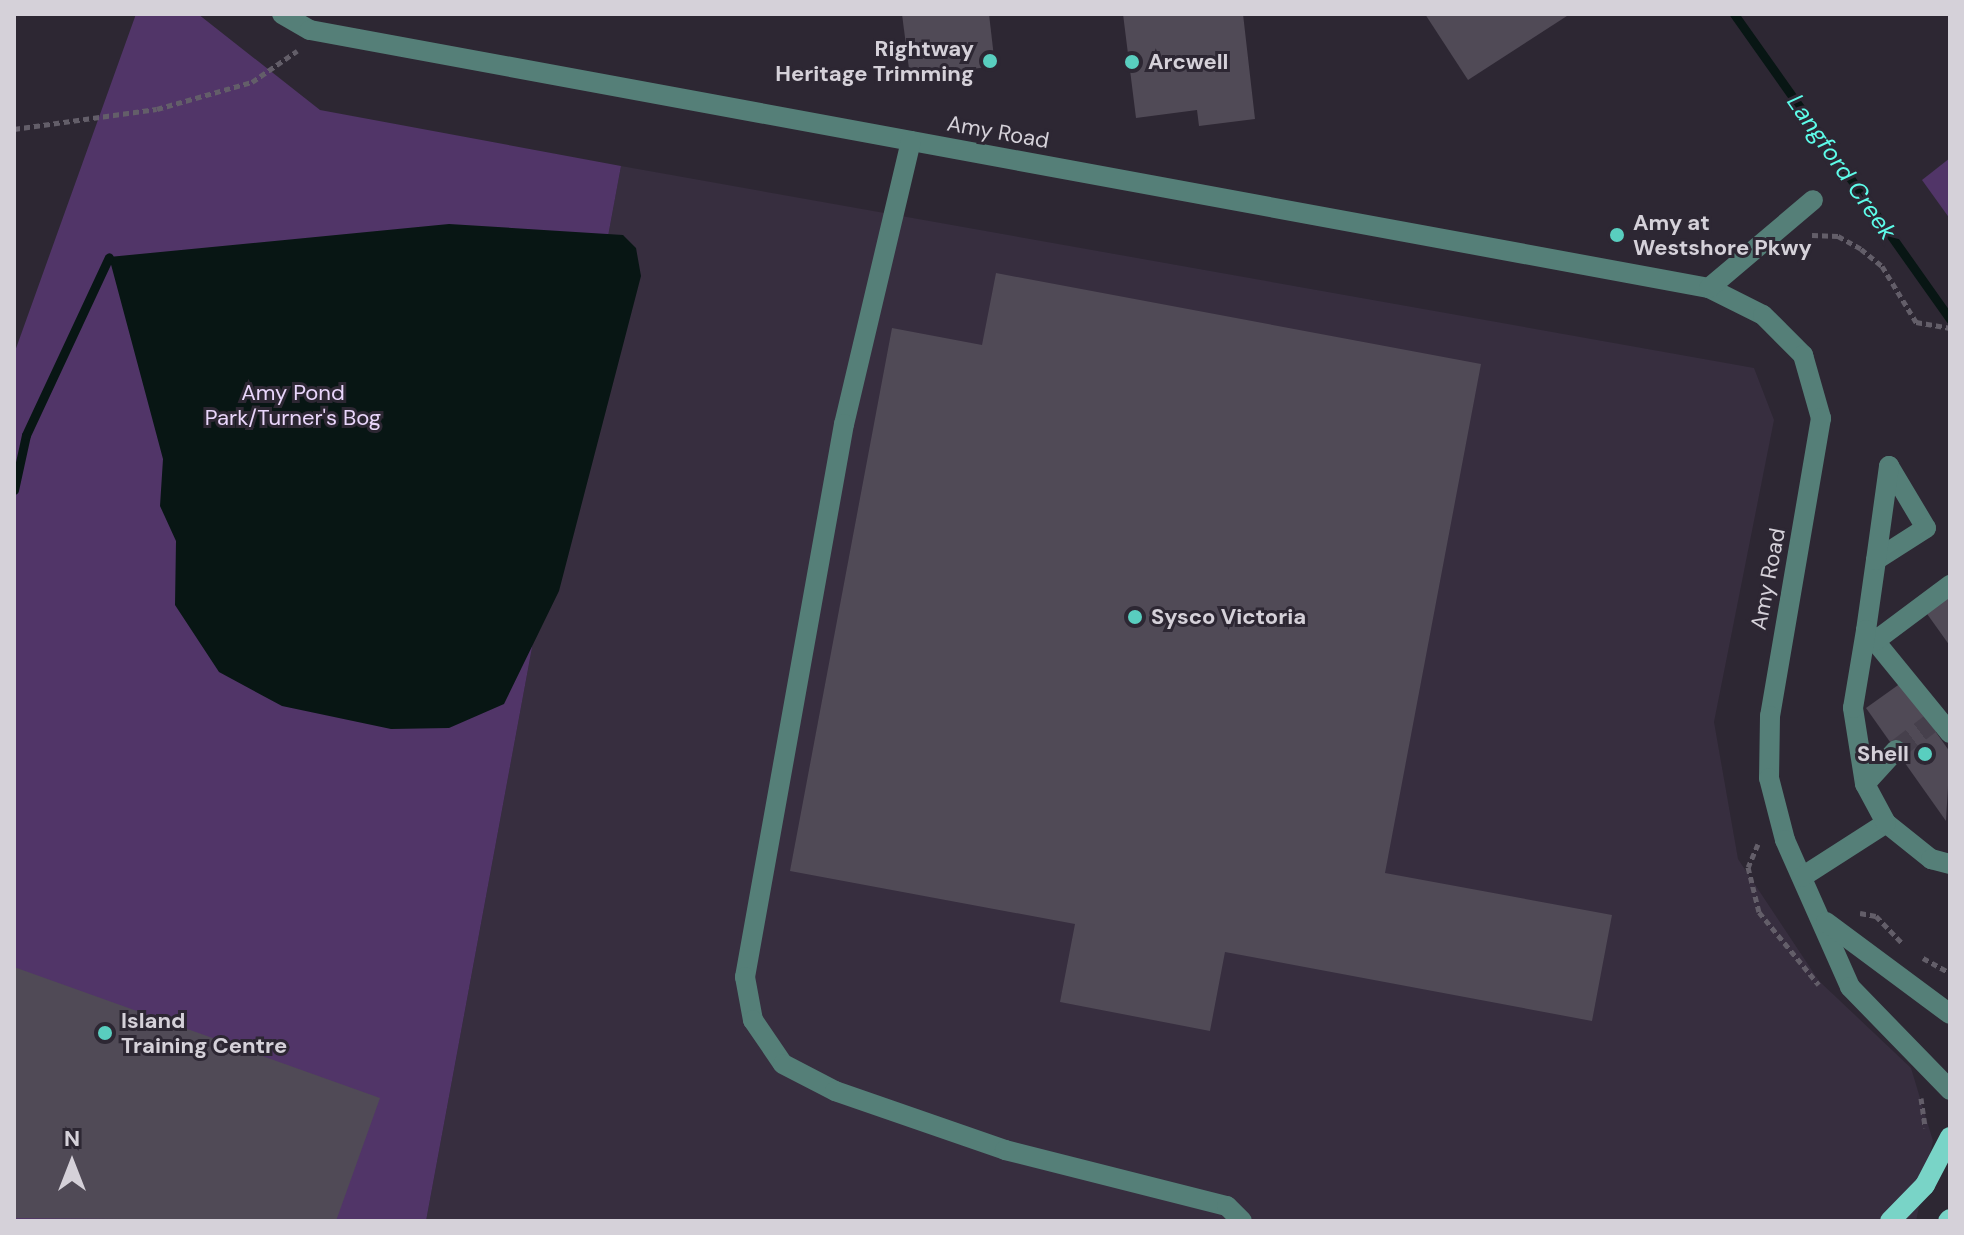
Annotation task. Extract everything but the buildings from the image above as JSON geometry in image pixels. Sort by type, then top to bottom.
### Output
[{"type":"main road","points":[[1890,1221],[1925,1185],[1950,1137]]},
{"type":"street","name":"Amy Road","points":[[282,14],[310,30],[1709,288],[1788,335],[1817,393],[1818,447],[1770,716],[1769,778],[1802,877],[1826,922],[1850,987],[1950,1090]]},
{"type":"street","points":[[911,141],[844,424],[747,962],[753,1020],[783,1064],[835,1091],[1005,1150],[1227,1206],[1242,1221]]},
{"type":"street","points":[[1709,288],[1813,200]]},
{"type":"street","points":[[1876,560],[1870,636],[1853,708],[1865,784],[1886,823],[1931,859],[1950,864]]},
{"type":"street","points":[[1870,636],[1950,585]]},
{"type":"street","points":[[1870,636],[1940,725]]},
{"type":"street","points":[[1865,784],[1896,750]]},
{"type":"street","points":[[1802,877],[1886,823]]},
{"type":"street","name":"Amy Road","points":[[1826,922],[1950,1014]]},
{"type":"path","points":[[14,129],[157,109],[252,82],[292,58],[310,30]]},
{"type":"path","points":[[1773,233],[1838,236],[1882,266],[1916,322],[1950,328]]},
{"type":"path","points":[[1748,867],[1759,912],[1825,993]]},
{"type":"path","points":[[1876,916],[1909,950],[1950,973]]},
{"type":"path","points":[[1915,1083],[1924,1108],[1923,1142]]},
{"type":"shaded area","points":[[621,166],[1754,368],[1774,420],[1714,722],[1738,859],[1819,981],[1911,1068],[1933,1141],[1916,1221],[426,1221]]},
{"type":"shaded area","points":[[449,224],[623,235],[636,248],[641,276],[559,591],[504,704],[449,728],[391,729],[282,706],[219,672],[175,605],[176,541],[160,506],[163,459],[109,257]]},
{"type":"green space","name":"Amy Pond Park/Turner's Bog","points":[[136,14],[198,14],[320,110],[621,166],[426,1221],[14,1221],[14,354]]},
{"type":"green space","points":[[1950,158],[1950,219],[1922,180]]},
{"type":"waterway","name":"Langford Creek","points":[[1734,14],[1950,319]]},
{"type":"waterway","points":[[14,490],[26,435],[109,257]]},
{"type":"tunnel","points":[[1896,750],[1930,724]]},
{"type":"place","name":"Rightway Heritage Trimming","points":[[990,61]]},
{"type":"place","name":"Arcwell","points":[[1132,62]]},
{"type":"place","name":"Amy at Westshore Pkwy","points":[[1617,235]]},
{"type":"place","name":"Sysco Victoria","points":[[1135,617]]},
{"type":"place","name":"Shell","points":[[1925,754]]},
{"type":"place","name":"Island Training Centre","points":[[105,1033]]}]
